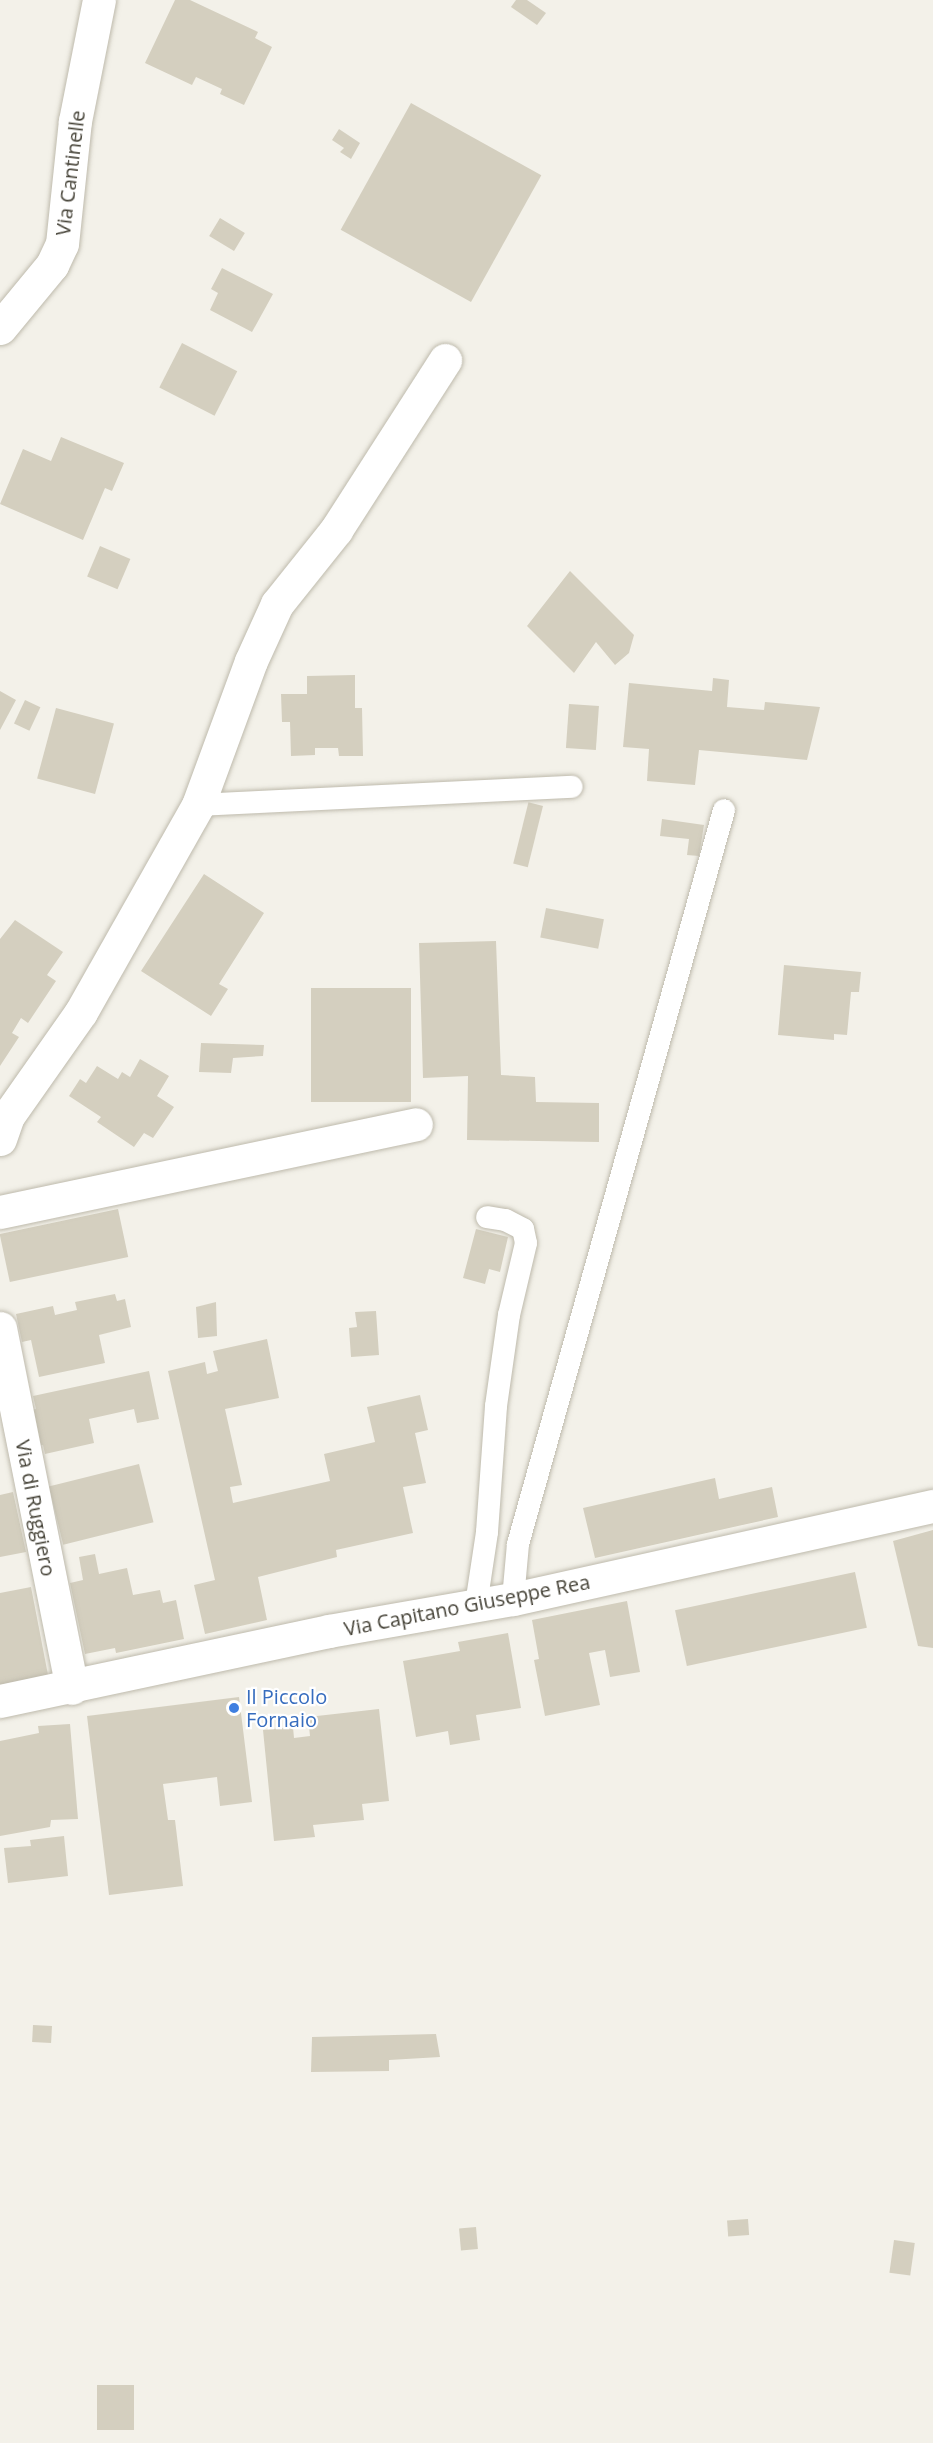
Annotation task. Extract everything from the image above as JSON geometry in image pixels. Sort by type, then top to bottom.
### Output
[{"type":"street","name":"Via Cantinelle","points":[[0,328],[52,265],[62,244],[75,121],[99,0]]},
{"type":"street","points":[[0,1139],[8,1116],[81,1012],[198,805],[252,661],[277,604],[336,530],[445,360]]},
{"type":"street","points":[[0,1212],[416,1124]]},
{"type":"street","name":"Via di Ruggiero","points":[[0,1328],[72,1688]]},
{"type":"street","name":"Via Capitano Giuseppe Rea","points":[[0,1701],[72,1688],[329,1631],[513,1599],[933,1506]]},
{"type":"lane","points":[[198,805],[572,787]]},
{"type":"lane","points":[[513,1599],[518,1544],[724,810]]},
{"type":"lane","points":[[476,1605],[487,1532],[496,1406],[510,1315],[526,1244],[524,1229],[505,1220],[487,1217]]},
{"type":"building","points":[[175,0],[190,0],[258,32],[255,38],[272,47],[244,105],[220,94],[222,89],[196,77],[192,85],[145,63]]},
{"type":"building","points":[[516,0],[527,0],[546,13],[537,25],[511,7]]},
{"type":"building","points":[[411,103],[541,175],[471,302],[341,230]]},
{"type":"building","points":[[339,129],[360,143],[351,159],[340,152],[344,148],[332,140]]},
{"type":"building","points":[[220,218],[245,233],[234,251],[209,236]]},
{"type":"building","points":[[222,268],[273,294],[252,332],[210,310],[218,293],[211,289]]},
{"type":"building","points":[[182,343],[237,371],[215,416],[159,388]]},
{"type":"building","points":[[61,437],[124,463],[112,491],[105,488],[83,540],[0,504],[23,449],[51,461]]},
{"type":"building","points":[[100,546],[130,559],[117,589],[87,576]]},
{"type":"building","points":[[570,571],[634,635],[629,653],[615,665],[596,642],[574,673],[527,626]]},
{"type":"building","points":[[355,675],[355,708],[362,708],[363,756],[339,756],[338,748],[315,748],[315,755],[291,756],[290,722],[282,722],[281,694],[307,694],[307,676]]},
{"type":"building","points":[[713,678],[729,680],[727,707],[764,710],[765,702],[820,707],[807,760],[699,750],[695,785],[647,781],[649,749],[623,747],[629,683],[712,691]]},
{"type":"building","points":[[0,691],[16,700],[0,730]]},
{"type":"building","points":[[25,700],[40,707],[29,731],[14,724]]},
{"type":"building","points":[[569,704],[599,706],[596,750],[566,748]]},
{"type":"building","points":[[56,708],[114,724],[95,794],[37,779]]},
{"type":"building","points":[[528,802],[543,806],[528,867],[513,863]]},
{"type":"building","points":[[662,819],[704,825],[699,856],[687,855],[689,839],[660,836]]},
{"type":"building","points":[[204,874],[264,913],[219,984],[228,989],[211,1016],[141,971]]},
{"type":"building","points":[[546,908],[604,919],[598,949],[540,937]]},
{"type":"building","points":[[15,920],[63,952],[47,975],[56,981],[28,1023],[21,1018],[12,1033],[19,1037],[0,1066],[0,939]]},
{"type":"building","points":[[496,941],[501,1075],[535,1077],[536,1102],[599,1103],[599,1142],[467,1140],[468,1076],[423,1078],[419,943]]},
{"type":"building","points":[[784,965],[861,972],[859,992],[851,992],[847,1035],[834,1034],[834,1040],[778,1035]]},
{"type":"building","points":[[311,988],[411,988],[411,1102],[311,1102]]},
{"type":"building","points":[[201,1043],[264,1045],[263,1056],[233,1058],[231,1073],[199,1072]]},
{"type":"building","points":[[140,1059],[169,1076],[157,1096],[174,1107],[153,1138],[144,1133],[134,1147],[97,1122],[101,1117],[69,1096],[80,1079],[86,1083],[97,1066],[118,1079],[122,1072],[130,1077]]},
{"type":"building","points":[[118,1209],[128,1257],[10,1282],[0,1234]]},
{"type":"building","points":[[476,1229],[508,1237],[500,1272],[489,1269],[485,1284],[463,1278]]},
{"type":"building","points":[[115,1294],[117,1301],[125,1299],[131,1327],[99,1335],[105,1363],[39,1377],[31,1340],[22,1342],[16,1314],[53,1306],[55,1315],[77,1310],[75,1302]]},
{"type":"building","points":[[216,1302],[217,1336],[198,1338],[196,1307]]},
{"type":"building","points":[[376,1311],[379,1355],[351,1357],[349,1328],[357,1327],[355,1312]]},
{"type":"building","points":[[267,1339],[279,1398],[225,1409],[242,1485],[230,1487],[233,1503],[330,1481],[324,1454],[375,1442],[367,1407],[420,1395],[428,1430],[415,1433],[426,1483],[403,1487],[413,1533],[336,1550],[337,1557],[258,1577],[267,1620],[205,1634],[194,1585],[215,1580],[168,1371],[205,1362],[207,1374],[218,1371],[213,1351]]},
{"type":"building","points":[[149,1371],[159,1419],[137,1423],[134,1409],[89,1419],[94,1443],[45,1454],[43,1445],[35,1446],[28,1410],[36,1409],[33,1396]]},
{"type":"building","points":[[139,1464],[154,1522],[63,1545],[49,1486]]},
{"type":"building","points":[[715,1478],[719,1499],[772,1487],[778,1517],[595,1558],[583,1508]]},
{"type":"building","points":[[13,1492],[26,1552],[0,1557],[0,1495]]},
{"type":"building","points":[[933,1530],[933,1648],[918,1646],[893,1541]]},
{"type":"building","points":[[95,1554],[99,1574],[127,1568],[133,1595],[160,1590],[163,1603],[176,1600],[184,1639],[116,1653],[115,1648],[85,1654],[70,1583],[83,1580],[79,1557]]},
{"type":"building","points":[[855,1572],[867,1628],[687,1666],[675,1610]]},
{"type":"building","points":[[31,1587],[48,1675],[0,1685],[0,1593]]},
{"type":"building","points":[[627,1601],[640,1672],[610,1677],[605,1650],[589,1653],[600,1705],[545,1716],[534,1660],[539,1659],[532,1620]]},
{"type":"building","points":[[508,1633],[521,1708],[476,1715],[480,1740],[450,1745],[448,1731],[416,1737],[403,1661],[460,1651],[458,1642]]},
{"type":"building","points":[[239,1697],[252,1802],[220,1806],[217,1777],[163,1784],[168,1820],[175,1820],[183,1886],[109,1895],[87,1716]]},
{"type":"building","points":[[379,1709],[389,1801],[362,1804],[364,1820],[313,1825],[315,1837],[274,1841],[263,1730],[293,1727],[294,1738],[310,1736],[308,1717]]},
{"type":"building","points":[[70,1724],[78,1819],[51,1820],[50,1827],[0,1836],[0,1741],[39,1733],[38,1726]]},
{"type":"building","points":[[64,1836],[68,1876],[8,1883],[4,1848],[31,1846],[30,1840]]},
{"type":"building","points":[[33,2025],[52,2026],[51,2043],[32,2042]]},
{"type":"building","points":[[436,2034],[440,2057],[389,2060],[389,2071],[311,2072],[312,2037]]},
{"type":"building","points":[[748,2219],[749,2235],[728,2236],[727,2220]]},
{"type":"building","points":[[476,2227],[478,2249],[461,2250],[459,2228]]},
{"type":"building","points":[[894,2240],[915,2243],[910,2276],[889,2273]]},
{"type":"building","points":[[97,2385],[134,2385],[134,2430],[97,2430]]},
{"type":"place","name":"Il Piccolo Fornaio","points":[[234,1708]]}]
